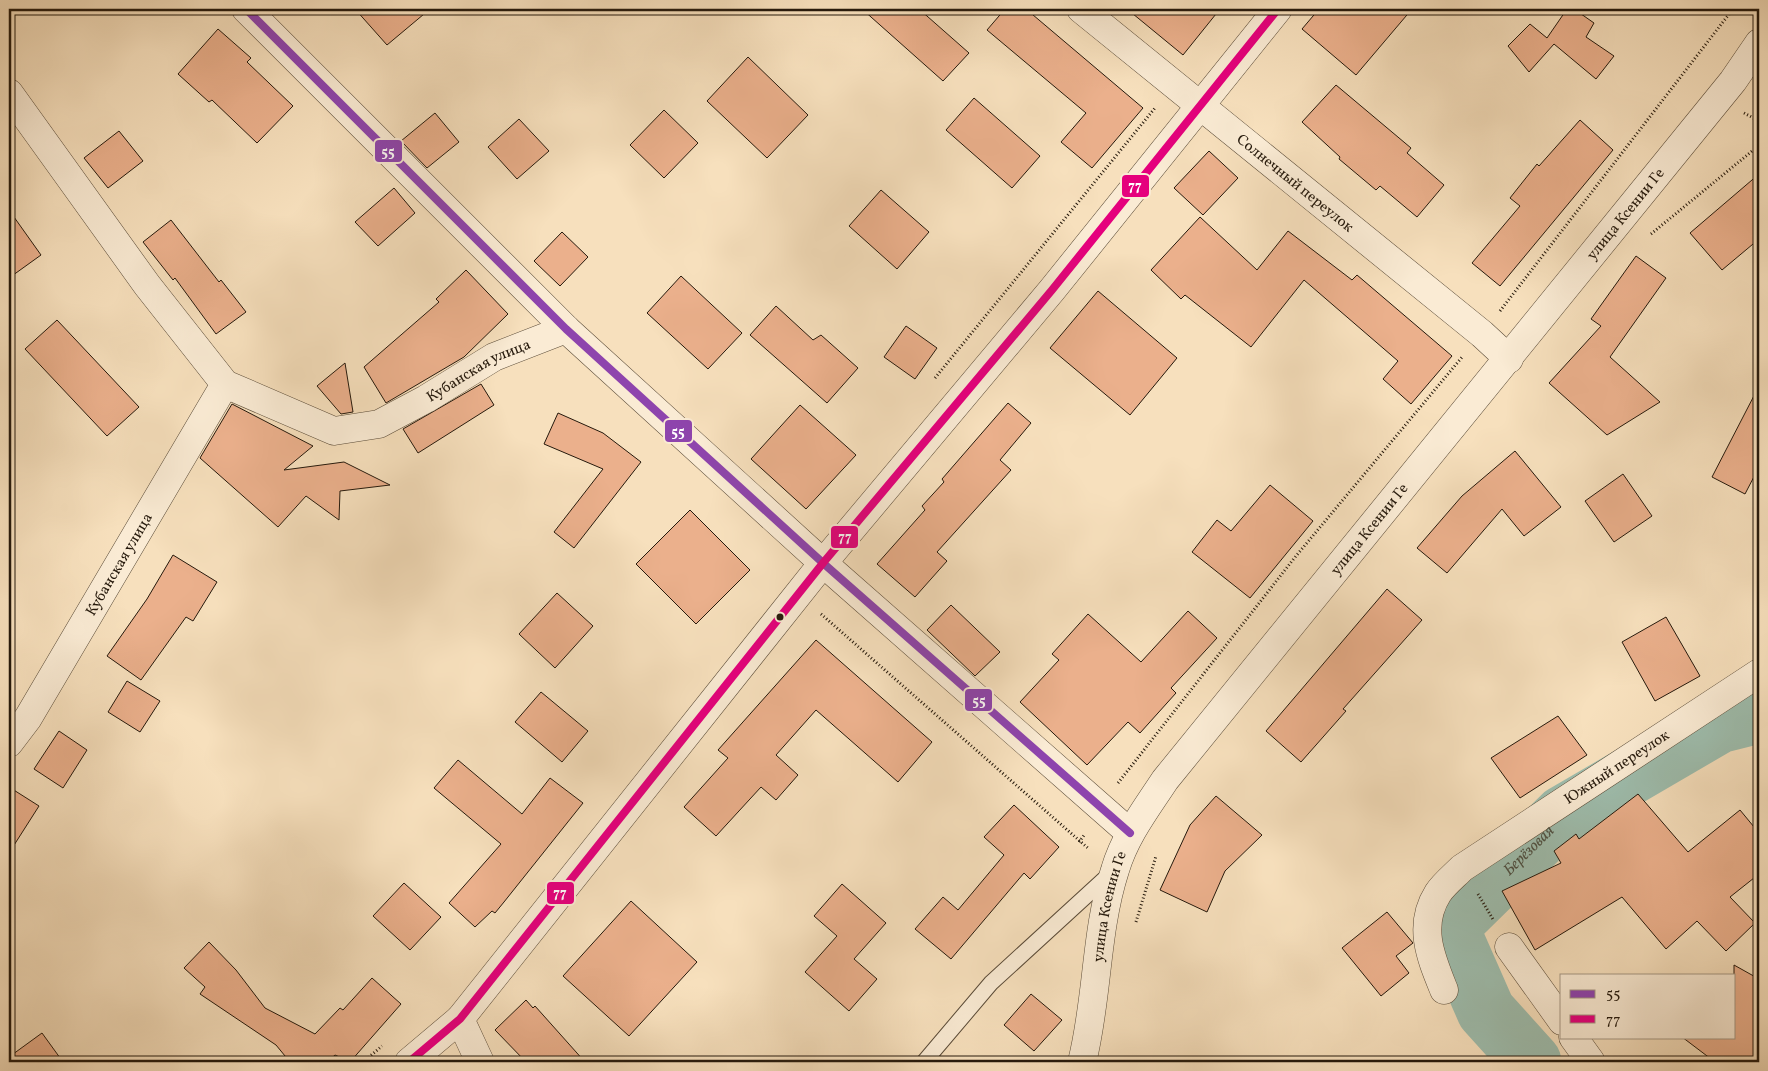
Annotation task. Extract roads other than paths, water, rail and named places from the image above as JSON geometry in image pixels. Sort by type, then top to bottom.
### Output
[{"type":"street","points":[[246,9],[566,329],[823,563],[1130,833]]},
{"type":"street","name":"Солнечный переулок","points":[[1081,9],[1198,106],[1482,334],[1509,359]]},
{"type":"street","points":[[409,1062],[460,1018],[823,563],[1052,290],[1198,106],[1278,9]]},
{"type":"street","name":"улица Ксении Ге","points":[[1082,1062],[1092,1010],[1100,933],[1115,870],[1130,833],[1165,780],[1509,359],[1733,81],[1759,43]]},
{"type":"street","name":"Кубанская улица","points":[[9,93],[147,285],[225,384],[334,431],[379,424],[426,399],[494,357],[566,329]]},
{"type":"street","name":"Кубанская улица","points":[[9,743],[28,718],[225,384]]},
{"type":"street","name":"Южный переулок","points":[[1444,990],[1429,954],[1427,922],[1438,894],[1462,868],[1759,673]]},
{"type":"street","points":[[1509,947],[1560,1018]]},
{"type":"street","points":[[460,1018],[480,1062]]},
{"type":"street","points":[[1574,1038],[1591,1062]]},
{"type":"lane","points":[[924,1062],[991,983],[1115,870]]},
{"type":"waterway","name":"Берёзовая","points":[[1532,1062],[1486,1011],[1449,927],[1563,815],[1719,724],[1759,714]]}]
